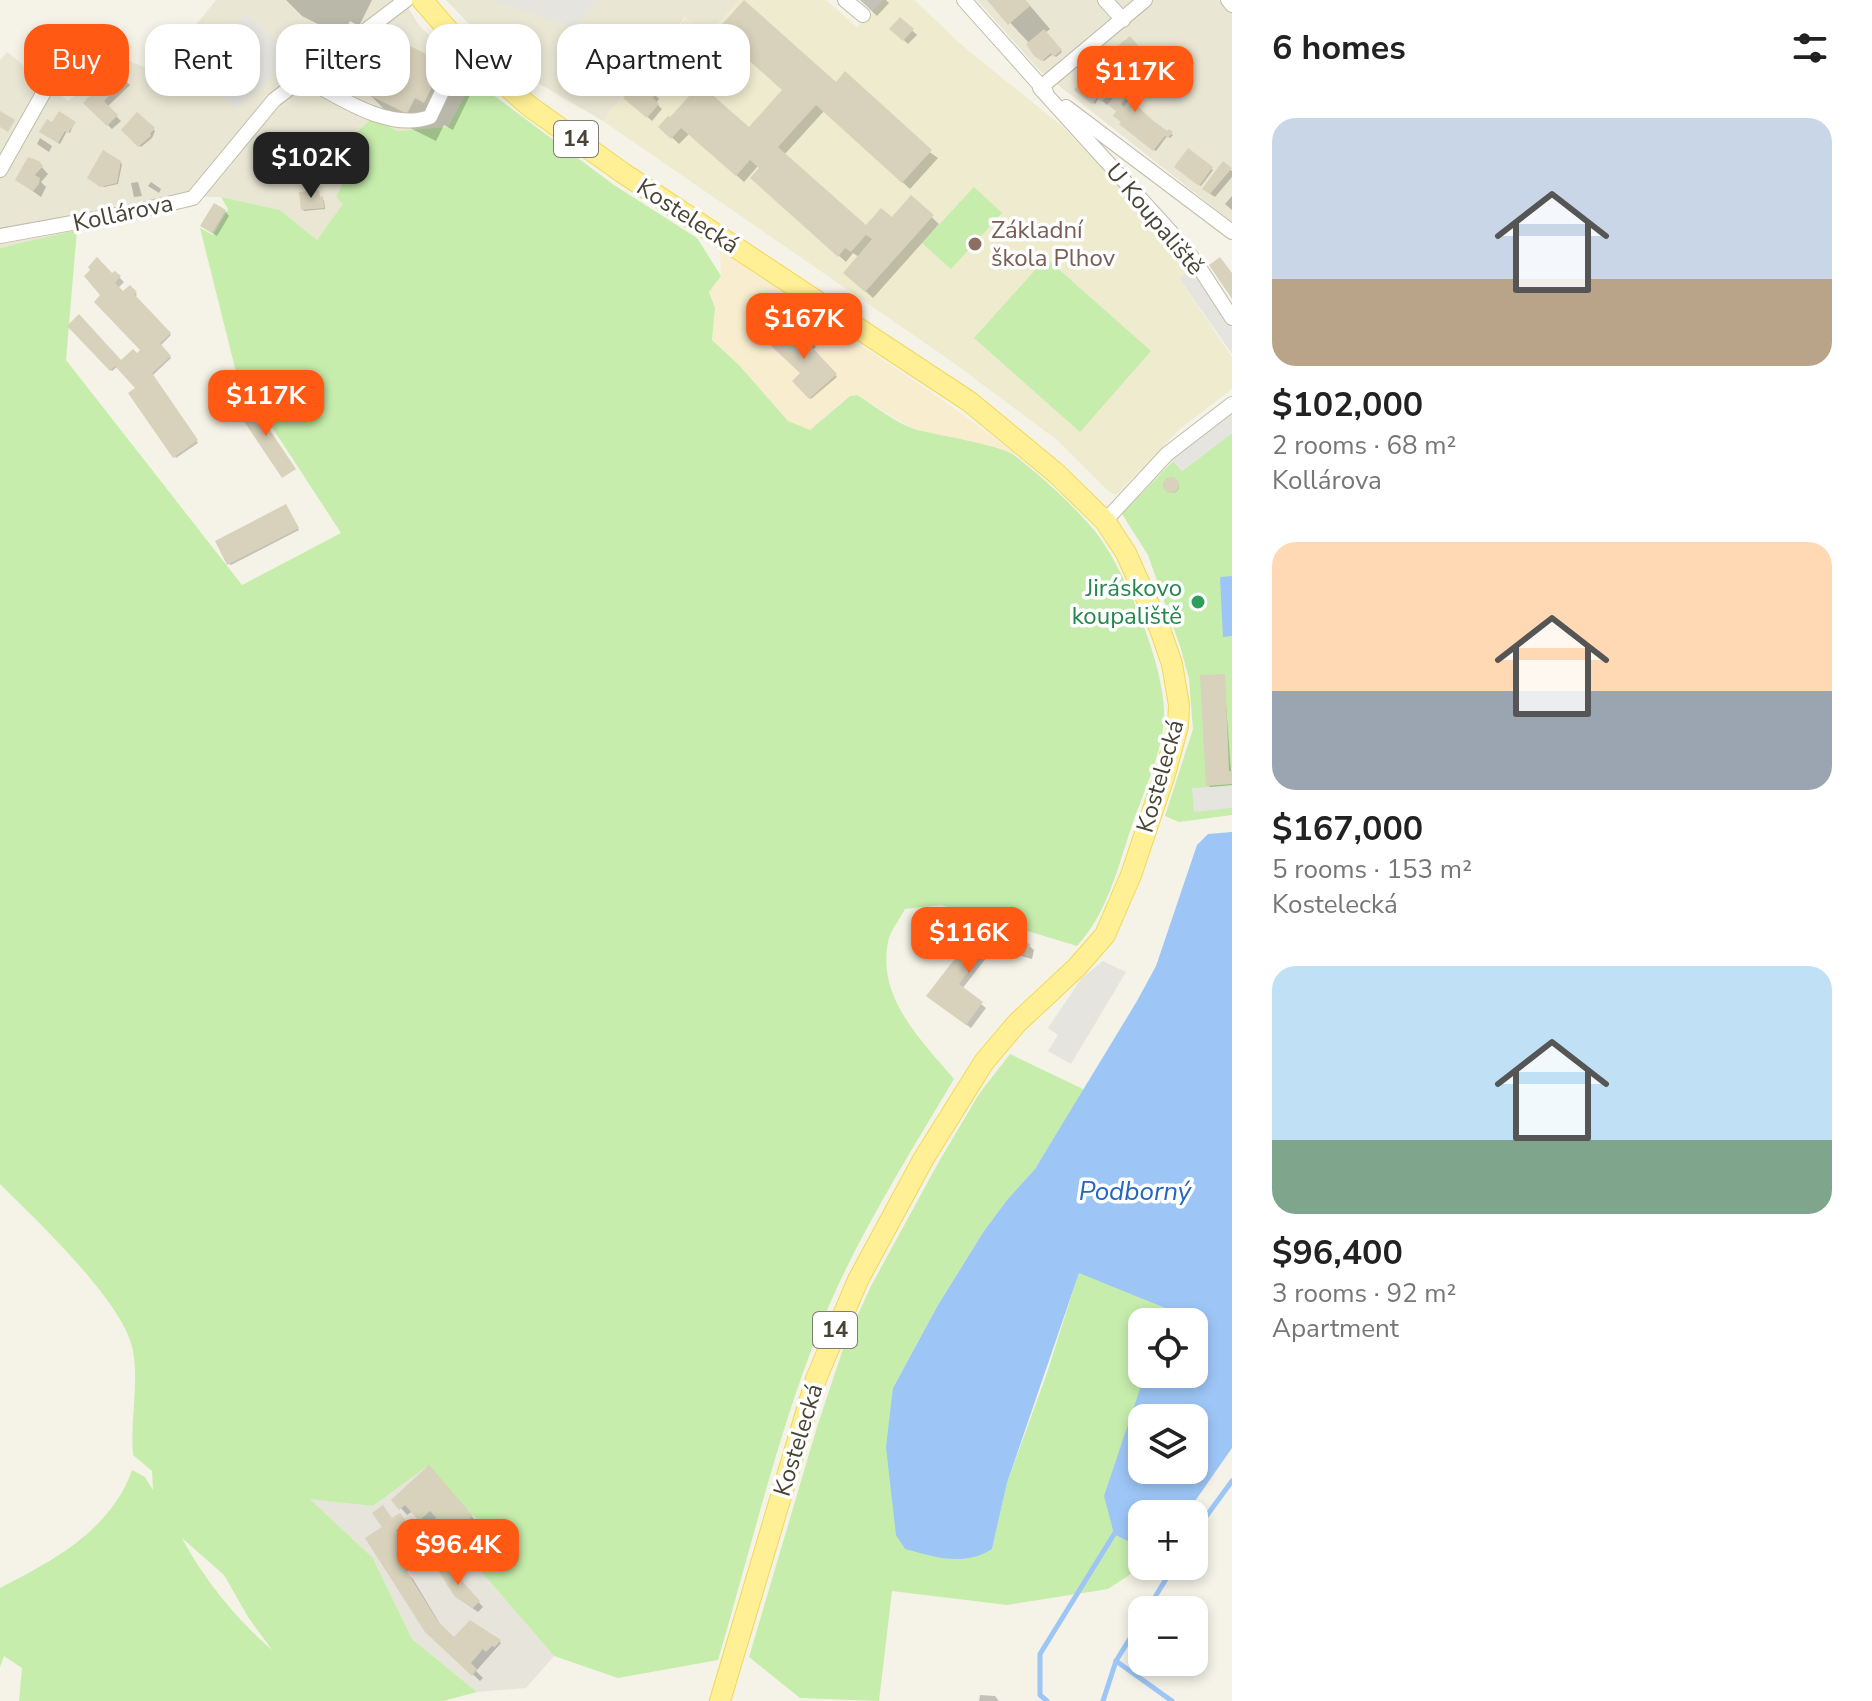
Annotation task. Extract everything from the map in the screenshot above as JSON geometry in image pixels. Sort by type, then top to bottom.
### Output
[{"type":"main road","name":"Kostelecká","points":[[422,0],[464,48],[529,106],[623,173],[970,402],[1057,474],[1105,521],[1126,553],[1172,664],[1179,705],[1174,746],[1131,875],[1105,935],[1077,967],[1017,1023],[984,1062],[924,1158],[858,1280],[816,1379],[720,1701]]},
{"type":"street","name":"Kollárova","points":[[374,24],[406,0]]},
{"type":"street","points":[[845,0],[863,15]]},
{"type":"street","points":[[964,0],[1040,88],[1232,232]]},
{"type":"street","points":[[1105,0],[1123,20]]},
{"type":"street","points":[[1040,88],[1145,0]]},
{"type":"street","points":[[1228,0],[1232,5]]},
{"type":"street","name":"U Koupaliště","points":[[1040,88],[1177,239],[1232,318]]},
{"type":"street","points":[[0,170],[42,96]]},
{"type":"street","name":"Kollárova","points":[[0,236],[193,198],[279,96]]},
{"type":"street","points":[[337,96],[387,117],[418,121],[430,117],[440,96]]},
{"type":"street","points":[[1105,521],[1167,454],[1232,404]]},
{"type":"shaded area","points":[[216,0],[403,0],[426,32],[426,96],[464,96],[448,127],[396,131],[353,162],[336,197],[344,204],[317,240],[280,210],[221,197],[203,197],[152,216],[0,248],[0,60],[7,52],[24,66],[24,96],[62,96],[68,101],[75,96],[129,96],[129,61],[145,67],[145,96],[260,96],[260,24],[197,24]]},
{"type":"shaded area","points":[[446,0],[739,0],[718,24],[693,24],[685,17],[679,24],[557,24],[557,94],[541,85],[541,24],[469,24]]},
{"type":"shaded area","points":[[493,0],[599,0],[576,24],[561,24]]},
{"type":"shaded area","name":"Základní škola Plhov","points":[[739,0],[826,0],[857,27],[883,0],[914,0],[964,47],[1063,127],[1150,219],[1190,269],[1179,278],[1232,357],[1232,389],[1181,428],[1116,495],[1108,491],[1057,440],[951,361],[603,121],[623,96],[750,96],[750,24],[717,24]]},
{"type":"shaded area","points":[[977,0],[1232,0],[1232,222],[1039,70]]},
{"type":"shaded area","points":[[245,13],[257,24],[237,24]]},
{"type":"shaded area","name":"Základní škola Plhov","points":[[686,17],[694,24],[680,24]]},
{"type":"shaded area","points":[[260,26],[276,41],[276,73],[260,87]]},
{"type":"shaded area","points":[[224,96],[250,96],[235,109]]},
{"type":"shaded area","points":[[560,96],[623,96],[603,121]]},
{"type":"shaded area","points":[[720,250],[944,401],[1017,455],[911,428],[857,395],[849,396],[809,431],[788,421],[739,365],[712,340],[715,309],[709,292],[721,276]]},
{"type":"shaded area","points":[[1197,264],[1232,318],[1232,354],[1179,278]]},
{"type":"shaded area","points":[[1232,404],[1232,433],[1182,471],[1167,454]]},
{"type":"shaded area","points":[[1232,786],[1232,808],[1194,812],[1192,788]]},
{"type":"shaded area","points":[[1103,961],[1126,972],[1071,1064],[1048,1051],[1058,1035],[1048,1028],[1081,979]]},
{"type":"shaded area","points":[[425,1468],[493,1536],[466,1554],[554,1656],[526,1688],[477,1692],[412,1639],[373,1558],[309,1498],[373,1506]]},
{"type":"green space","points":[[464,96],[494,96],[614,185],[697,238],[721,276],[709,292],[715,308],[712,340],[739,365],[788,421],[810,430],[850,396],[857,395],[914,429],[982,444],[1014,455],[1094,530],[1119,569],[1142,621],[1159,676],[1164,721],[1159,748],[1110,892],[1096,921],[1077,946],[941,905],[905,909],[891,934],[886,962],[895,1000],[904,1017],[954,1079],[863,1236],[817,1335],[776,1455],[718,1660],[618,1678],[554,1656],[466,1554],[493,1535],[425,1468],[373,1506],[310,1499],[373,1558],[412,1639],[477,1692],[443,1701],[19,1701],[22,1668],[4,1656],[0,1667],[0,1588],[60,1555],[95,1527],[110,1510],[132,1470],[145,1477],[153,1490],[152,1471],[133,1455],[135,1364],[126,1332],[114,1310],[77,1263],[0,1184],[0,248],[77,230],[66,360],[242,585],[341,533],[236,372],[200,228],[213,235],[228,209],[221,197],[280,210],[317,240],[343,204],[336,197],[353,162],[351,137],[374,117],[396,131],[448,127]],"holes":[[[182,1538],[224,1575],[248,1617],[272,1650],[222,1598]]]},
{"type":"green space","points":[[974,187],[1002,213],[951,269],[922,243]]},
{"type":"green space","points":[[1046,258],[1151,351],[1080,432],[974,338]]},
{"type":"green space","name":"Jiráskovo koupaliště","points":[[1232,433],[1232,815],[1179,822],[1165,816],[1193,729],[1189,679],[1148,555],[1122,514],[1173,461],[1182,471]]},
{"type":"green space","points":[[1010,1054],[1085,1090],[1035,1169],[984,1231],[938,1305],[893,1388],[992,1549],[1007,1483],[1079,1272],[1165,1308],[1128,1308],[1128,1388],[1142,1388],[1139,1404],[1128,1404],[1128,1462],[1114,1534],[1128,1542],[1128,1576],[1108,1589],[1007,1605],[892,1591],[879,1701],[800,1698],[749,1657],[817,1427],[845,1343],[871,1286],[979,1094]]},
{"type":"water","points":[[1232,576],[1232,636],[1223,637],[1220,577]]},
{"type":"water","name":"Podborný","points":[[1232,832],[1232,1448],[1208,1482],[1208,1404],[1135,1404],[1140,1388],[1208,1388],[1208,1308],[1165,1308],[1079,1273],[1007,1483],[992,1549],[971,1558],[949,1559],[905,1549],[896,1535],[886,1447],[893,1388],[938,1305],[984,1231],[1035,1169],[1137,1001],[1156,966],[1197,845],[1208,834]]},
{"type":"water","name":"Podborný","points":[[1128,1425],[1128,1484],[1207,1484],[1196,1500],[1128,1500],[1128,1542],[1114,1534],[1104,1496]]},
{"type":"building","points":[[744,0],[836,82],[845,71],[932,150],[902,183],[816,105],[778,147],[866,225],[881,208],[892,217],[911,195],[934,215],[865,292],[843,273],[872,239],[866,235],[851,252],[845,248],[838,257],[750,178],[759,168],[750,160],[736,176],[681,128],[671,139],[658,127],[689,96],[714,96],[749,127],[782,90],[750,61],[750,24],[722,24]]},
{"type":"building","points":[[987,0],[1025,0],[1030,6],[1008,25]]},
{"type":"building","points":[[900,17],[914,29],[903,41],[889,29]]},
{"type":"building","points":[[1044,29],[1062,50],[1053,57],[1051,53],[1042,61],[1026,44]]},
{"type":"building","points":[[1130,36],[1145,54],[1128,68],[1113,50]]},
{"type":"building","points":[[410,46],[426,54],[428,96],[424,103],[415,98],[407,114],[371,96],[410,96]]},
{"type":"building","points":[[1116,63],[1135,86],[1121,104],[1124,107],[1130,99],[1151,119],[1173,132],[1168,138],[1165,136],[1153,151],[1119,124],[1121,122],[1113,116],[1116,111],[1108,105],[1121,86],[1108,74]]},
{"type":"building","points":[[1088,71],[1111,90],[1102,102],[1097,98],[1092,104],[1074,90]]},
{"type":"building","points":[[90,96],[109,96],[104,101],[118,115],[107,126],[83,103]]},
{"type":"building","points":[[655,96],[659,104],[647,118],[623,98]]},
{"type":"building","points":[[0,111],[15,120],[8,132],[0,127]]},
{"type":"building","points":[[59,111],[76,122],[68,133],[65,131],[58,143],[39,132],[47,119],[52,122]]},
{"type":"building","points":[[137,112],[155,128],[138,147],[121,130]]},
{"type":"building","points":[[1188,148],[1213,167],[1199,186],[1174,167]]},
{"type":"building","points":[[103,150],[121,161],[117,183],[100,187],[87,178]]},
{"type":"building","points":[[28,157],[43,166],[35,175],[40,178],[33,191],[15,180]]},
{"type":"building","points":[[1223,161],[1232,168],[1210,194],[1202,189]]},
{"type":"building","points":[[319,190],[324,208],[301,210],[299,192]]},
{"type":"building","points":[[214,203],[226,210],[212,233],[200,226]]},
{"type":"building","points":[[97,257],[112,273],[115,271],[121,276],[115,283],[123,291],[130,285],[137,292],[134,294],[171,333],[160,343],[171,356],[152,373],[198,440],[173,458],[128,393],[135,388],[115,366],[110,371],[67,326],[79,314],[121,360],[133,349],[137,353],[140,350],[94,302],[100,295],[84,276]]},
{"type":"building","points":[[1220,257],[1232,273],[1232,299],[1209,265]]},
{"type":"building","points":[[796,323],[810,339],[807,342],[837,374],[809,399],[792,381],[800,373],[770,345]]},
{"type":"building","points":[[249,399],[296,469],[282,478],[235,408]]},
{"type":"building","points":[[1168,477],[1174,477],[1179,485],[1177,491],[1168,493],[1163,488],[1163,482]]},
{"type":"building","points":[[286,504],[299,528],[227,565],[215,541]]},
{"type":"building","points":[[1225,674],[1232,784],[1206,786],[1200,675]]},
{"type":"building","points":[[977,930],[1030,944],[1028,956],[987,947],[959,984],[983,1002],[966,1025],[926,996]]},
{"type":"building","points":[[429,1465],[473,1516],[451,1535],[430,1511],[419,1521],[405,1505],[399,1510],[391,1500]]},
{"type":"building","points":[[383,1505],[392,1518],[400,1513],[407,1523],[396,1530],[416,1564],[406,1570],[437,1620],[454,1637],[470,1620],[501,1640],[486,1652],[483,1649],[471,1663],[477,1669],[472,1676],[425,1632],[365,1538],[382,1527],[372,1513]]},
{"type":"building","points":[[446,1563],[480,1601],[473,1608],[455,1597],[438,1570]]},
{"type":"waterway","points":[[1208,1514],[1232,1481]]},
{"type":"waterway","points":[[1047,1701],[1040,1695],[1040,1654],[1116,1531]]},
{"type":"waterway","points":[[1156,1596],[1165,1580]]},
{"type":"waterway","points":[[1103,1701],[1116,1661],[1128,1642]]},
{"type":"waterway","points":[[1116,1661],[1172,1701]]},
{"type":"place","name":"Základní škola Plhov","points":[[975,244]]},
{"type":"place","name":"Jiráskovo koupaliště","points":[[1198,602]]}]
